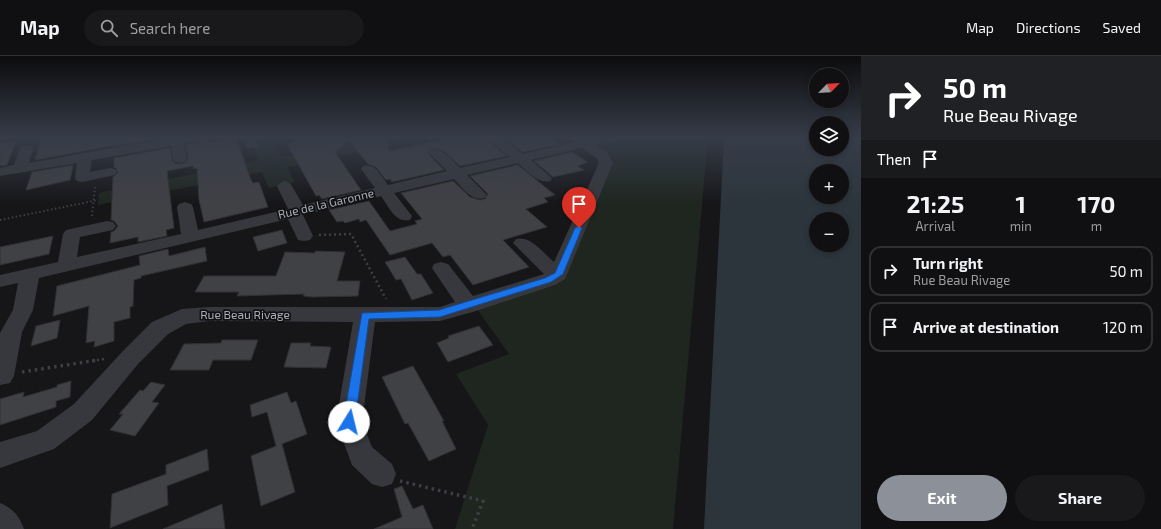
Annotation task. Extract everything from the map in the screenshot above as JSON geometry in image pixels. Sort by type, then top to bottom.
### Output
[{"type":"street","points":[[20,169],[23,160]]},
{"type":"street","points":[[0,172],[68,160]]},
{"type":"street","points":[[85,160],[82,178],[110,172]]},
{"type":"street","points":[[443,160],[479,195]]},
{"type":"street","name":"Rue de la Garonne","points":[[0,281],[385,191],[510,160]]},
{"type":"street","points":[[522,160],[545,178]]},
{"type":"street","points":[[522,243],[552,271],[558,274],[606,163],[605,160]]},
{"type":"street","points":[[368,169],[404,216]]},
{"type":"street","points":[[285,186],[296,208],[295,216],[304,236]]},
{"type":"street","points":[[185,207],[190,236]]},
{"type":"street","points":[[68,265],[72,234],[107,226]]},
{"type":"street","points":[[441,268],[469,306]]},
{"type":"street","points":[[2,376],[11,332],[23,310],[30,274]]},
{"type":"street","name":"Rue Beau Rivage","points":[[0,455],[44,440],[61,429],[83,412],[130,358],[160,328],[182,317],[209,314],[440,314],[548,280],[558,274]]},
{"type":"street","points":[[365,315],[349,422],[362,456],[392,478]]},
{"type":"street","points":[[0,518],[9,529]]},
{"type":"path","points":[[92,217],[95,186]]},
{"type":"path","points":[[0,220],[98,200]]},
{"type":"path","points":[[330,235],[351,234],[393,310],[391,315]]},
{"type":"path","points":[[2,376],[122,356],[130,358]]},
{"type":"path","points":[[392,478],[483,501],[472,529]]},
{"type":"shaded area","points":[[320,160],[287,167],[295,182],[269,188],[262,172],[98,205],[99,193],[258,161]]},
{"type":"shaded area","points":[[611,160],[706,160],[673,529],[455,529],[488,425],[456,374],[509,354],[477,309],[564,279],[612,164]]},
{"type":"shaded area","points":[[723,160],[861,160],[861,529],[704,529]]},
{"type":"building","points":[[0,160],[9,160],[7,165],[0,166]]},
{"type":"building","points":[[114,160],[173,160],[174,163],[185,163],[187,160],[244,160],[253,183],[259,182],[268,207],[204,222],[199,200],[197,168],[194,169],[193,166],[167,171],[174,228],[166,230],[167,236],[138,242],[138,237],[110,243],[111,232],[118,226],[111,220],[113,177],[118,173],[114,167]]},
{"type":"building","points":[[296,160],[341,160],[361,190],[322,199],[319,195],[316,196]]},
{"type":"building","points":[[365,160],[434,160],[444,170],[392,182],[390,179],[386,180],[376,167],[368,164]]},
{"type":"building","points":[[454,160],[488,160],[460,166]]},
{"type":"building","points":[[584,160],[587,162],[578,166],[584,170],[553,177],[534,161]]},
{"type":"building","points":[[73,165],[70,180],[26,190],[32,172]]},
{"type":"building","points":[[518,165],[555,195],[544,198],[548,202],[526,209],[547,227],[503,240],[529,267],[473,285],[450,255],[443,257],[432,243],[390,255],[366,220],[360,222],[359,219],[345,223],[343,221],[337,222],[329,210],[369,201],[390,231],[417,224],[415,221],[422,219],[401,193],[453,181],[470,197],[480,200],[485,199],[488,194],[470,176]]},
{"type":"building","points":[[282,230],[287,243],[258,251],[253,237]]},
{"type":"building","points":[[53,236],[49,254],[0,265],[0,247]]},
{"type":"building","points":[[205,247],[207,261],[141,276],[141,278],[134,280],[133,306],[130,307],[130,318],[114,322],[114,341],[94,347],[95,341],[86,343],[89,306],[53,316],[57,286],[140,265],[139,256],[168,249],[169,256]]},
{"type":"building","points":[[315,251],[345,252],[337,281],[360,281],[358,296],[312,297],[303,296],[304,294],[237,296],[239,292],[195,292],[204,276],[276,276],[285,252],[315,253]]},
{"type":"building","points":[[405,257],[417,274],[421,274],[433,293],[412,300],[401,279],[396,280],[385,262]]},
{"type":"building","points":[[60,320],[57,338],[31,346],[36,326]]},
{"type":"building","points":[[479,326],[493,345],[448,362],[437,343],[449,338],[448,336]]},
{"type":"building","points":[[222,340],[258,340],[251,360],[213,360],[209,370],[170,370],[184,344],[221,343]]},
{"type":"building","points":[[291,343],[311,343],[310,346],[331,347],[326,368],[284,367]]},
{"type":"building","points":[[413,366],[444,421],[442,421],[456,449],[429,461],[408,423],[405,424],[382,377]]},
{"type":"building","points":[[71,381],[70,397],[56,401],[56,407],[0,425],[0,399],[24,392],[23,397],[57,387],[57,385]]},
{"type":"building","points":[[151,382],[165,385],[152,402],[159,403],[135,436],[110,430],[123,414],[119,414],[140,390],[143,391]]},
{"type":"building","points":[[287,392],[291,403],[296,401],[307,434],[282,444],[295,492],[261,506],[251,456],[276,446],[267,412],[252,417],[250,405]]},
{"type":"building","points":[[207,449],[209,470],[167,486],[168,505],[110,528],[112,494],[166,474],[166,465]]},
{"type":"building","points":[[402,486],[413,509],[423,505],[433,529],[374,529],[402,517],[394,489]]},
{"type":"building","points":[[222,504],[225,529],[163,529]]},
{"type":"route","points":[[349,422],[365,315],[440,314],[548,280],[558,274],[579,228]]}]
